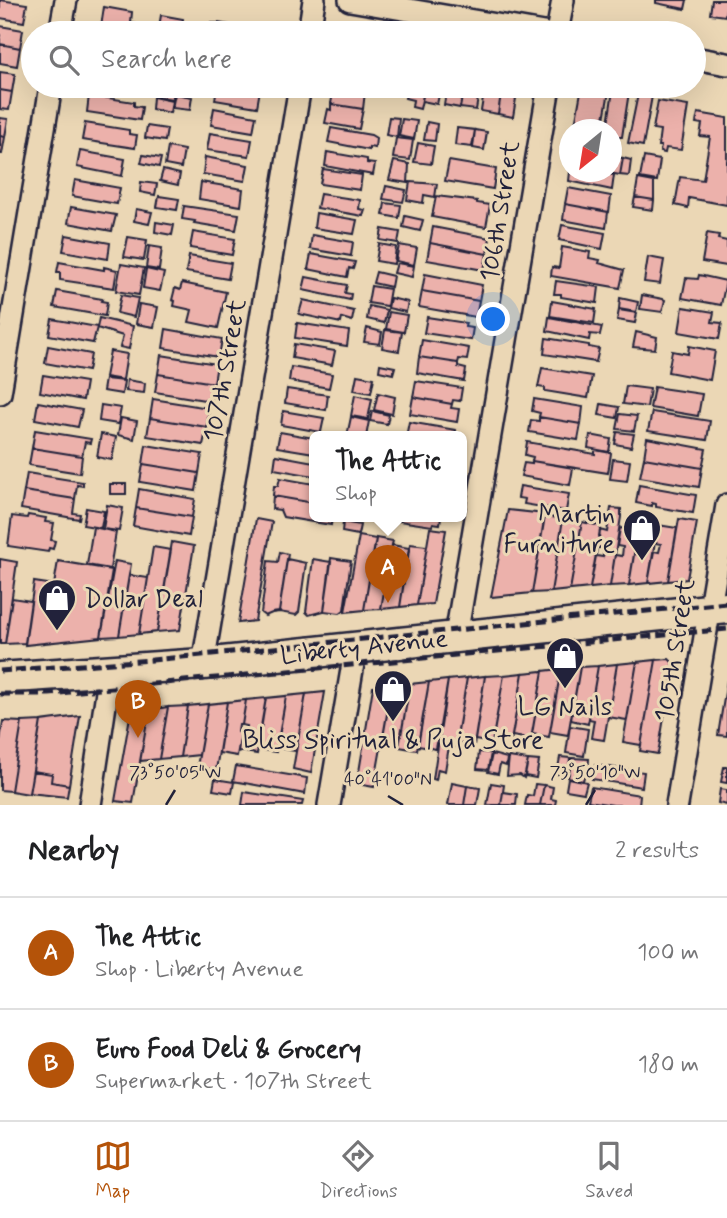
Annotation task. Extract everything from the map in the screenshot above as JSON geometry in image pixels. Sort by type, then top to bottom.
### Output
[{"type":"street","points":[[62,21],[66,0]]},
{"type":"street","points":[[311,21],[314,0]]},
{"type":"street","points":[[350,0],[473,21]]},
{"type":"street","points":[[559,21],[563,0]]},
{"type":"street","points":[[706,60],[727,64]]},
{"type":"street","points":[[0,393],[49,98]]},
{"type":"street","name":"107th Street","points":[[203,664],[298,98]]},
{"type":"street","name":"106th Street","points":[[456,636],[546,98]]},
{"type":"street","name":"105th Street","points":[[677,805],[718,609],[727,505]]},
{"type":"street","name":"Liberty Avenue","points":[[0,678],[203,664],[718,609]]},
{"type":"street","points":[[329,805],[356,646]]},
{"type":"street","points":[[90,805],[110,672]]},
{"type":"building","points":[[0,0],[27,4],[24,21],[0,18]]},
{"type":"building","points":[[656,0],[687,0],[685,9],[656,3]]},
{"type":"building","points":[[712,0],[727,0],[725,16],[710,14]]},
{"type":"building","points":[[104,7],[132,12],[131,21],[102,21]]},
{"type":"building","points":[[161,15],[183,19],[183,21],[160,21]]},
{"type":"building","points":[[0,26],[21,30],[20,48],[0,44]]},
{"type":"building","points":[[0,44],[20,48],[17,66],[0,63]]},
{"type":"building","points":[[0,72],[15,74],[12,92],[0,90]]},
{"type":"building","points":[[0,90],[12,92],[9,110],[0,109]]},
{"type":"building","points":[[89,98],[134,102],[134,106],[142,107],[140,120],[87,112]]},
{"type":"building","points":[[153,98],[172,101],[170,113],[152,109]]},
{"type":"building","points":[[174,98],[192,98],[190,110],[172,108]]},
{"type":"building","points":[[215,98],[259,98],[257,107]]},
{"type":"building","points":[[332,98],[364,98],[363,109],[331,104]]},
{"type":"building","points":[[405,98],[422,98],[420,109],[412,107],[413,100]]},
{"type":"building","points":[[423,98],[438,98],[437,104],[422,101]]},
{"type":"building","points":[[445,98],[462,98],[460,108],[444,105]]},
{"type":"building","points":[[462,98],[478,98],[476,110],[460,108]]},
{"type":"building","points":[[483,98],[500,98],[498,114],[481,111]]},
{"type":"building","points":[[500,98],[516,98],[513,117],[498,114]]},
{"type":"building","points":[[580,98],[608,98],[604,119],[576,119]]},
{"type":"building","points":[[612,98],[628,98],[622,137],[622,119],[609,119]]},
{"type":"building","points":[[637,98],[652,98],[643,146],[628,143]]},
{"type":"building","points":[[658,101],[688,106],[681,150],[666,148],[665,153],[660,152],[660,130],[653,129]]},
{"type":"building","points":[[331,104],[363,109],[359,129],[325,123]]},
{"type":"building","points":[[214,108],[256,116],[253,132],[211,125]]},
{"type":"building","points":[[698,113],[727,118],[727,205],[689,198],[688,208],[675,205],[680,177],[703,180],[710,137],[700,136],[702,124],[696,123]]},
{"type":"building","points":[[389,117],[399,118],[397,137],[386,135]]},
{"type":"building","points":[[0,118],[8,119],[5,137],[0,136]]},
{"type":"building","points":[[402,119],[417,121],[414,139],[399,136]]},
{"type":"building","points":[[427,122],[437,124],[435,141],[424,140]]},
{"type":"building","points":[[85,123],[129,130],[129,134],[137,135],[135,148],[82,140]]},
{"type":"building","points":[[147,126],[167,129],[165,141],[145,138]]},
{"type":"building","points":[[331,128],[371,135],[376,138],[375,148],[369,147],[369,150],[328,142]]},
{"type":"building","points":[[457,128],[475,130],[472,147],[455,145]]},
{"type":"building","points":[[475,130],[487,132],[484,150],[473,148]]},
{"type":"building","points":[[210,133],[252,140],[249,156],[207,150]]},
{"type":"building","points":[[0,136],[5,137],[2,154],[0,154]]},
{"type":"building","points":[[396,138],[413,140],[410,160],[393,158]]},
{"type":"building","points":[[418,143],[434,146],[431,164],[414,162]]},
{"type":"building","points":[[168,147],[184,150],[181,168],[165,165]]},
{"type":"building","points":[[80,151],[125,159],[122,176],[77,167]]},
{"type":"building","points":[[327,152],[367,159],[367,163],[375,164],[373,175],[325,166]]},
{"type":"building","points":[[143,155],[161,158],[159,167],[141,163]]},
{"type":"building","points":[[205,157],[248,165],[245,181],[203,174]]},
{"type":"building","points":[[644,157],[660,160],[657,181],[640,178]]},
{"type":"building","points":[[623,158],[631,160],[629,176],[622,175]]},
{"type":"building","points":[[394,161],[409,164],[408,183],[389,180]]},
{"type":"building","points":[[449,161],[496,169],[493,189],[445,181]]},
{"type":"building","points":[[323,169],[362,175],[360,190],[320,184]]},
{"type":"building","points":[[163,170],[180,174],[178,185],[160,181]]},
{"type":"building","points":[[638,179],[654,182],[654,200],[635,197]]},
{"type":"building","points":[[75,180],[120,188],[117,204],[72,196]]},
{"type":"building","points":[[141,182],[157,184],[155,195],[140,192]]},
{"type":"building","points":[[201,182],[243,189],[241,206],[199,199]]},
{"type":"building","points":[[410,182],[437,184],[435,197],[424,195],[423,203],[407,200]]},
{"type":"building","points":[[574,182],[613,182],[612,190]]},
{"type":"building","points":[[386,186],[406,190],[403,202],[383,199]]},
{"type":"building","points":[[568,188],[611,196],[609,212],[565,204]]},
{"type":"building","points":[[320,194],[360,200],[359,209],[365,210],[363,216],[317,208]]},
{"type":"building","points":[[159,196],[179,199],[177,210],[157,207]]},
{"type":"building","points":[[436,196],[490,205],[486,227],[432,217]]},
{"type":"building","points":[[635,197],[654,200],[653,210],[633,207]]},
{"type":"building","points":[[385,203],[401,205],[399,218],[383,215]]},
{"type":"building","points":[[565,204],[608,212],[606,228],[563,220]]},
{"type":"building","points":[[184,206],[239,214],[236,230],[182,219]]},
{"type":"building","points":[[71,207],[116,215],[112,231],[68,223]]},
{"type":"building","points":[[136,209],[152,212],[149,224],[134,221]]},
{"type":"building","points":[[316,213],[357,220],[354,234],[314,228]]},
{"type":"building","points":[[405,216],[423,220],[420,231],[403,227]]},
{"type":"building","points":[[156,222],[174,225],[172,235],[155,232]]},
{"type":"building","points":[[562,225],[605,233],[602,249],[559,240]]},
{"type":"building","points":[[433,227],[490,238],[487,254],[430,243]]},
{"type":"building","points":[[382,229],[400,232],[398,243],[380,240]]},
{"type":"building","points":[[193,232],[235,239],[232,255],[190,248]]},
{"type":"building","points":[[707,233],[719,235],[718,239],[727,241],[727,266],[702,262]]},
{"type":"building","points":[[66,235],[110,243],[108,259],[63,251]]},
{"type":"building","points":[[312,235],[353,242],[351,256],[310,249]]},
{"type":"building","points":[[128,237],[147,240],[144,260],[124,257]]},
{"type":"building","points":[[430,243],[487,254],[484,270],[427,260]]},
{"type":"building","points":[[379,244],[396,247],[394,264],[376,261]]},
{"type":"building","points":[[399,245],[417,248],[414,265],[396,261]]},
{"type":"building","points":[[149,246],[162,248],[159,270],[146,268]]},
{"type":"building","points":[[562,247],[590,252],[589,258],[624,270],[620,288],[551,276],[552,267],[559,268]]},
{"type":"building","points":[[311,254],[355,262],[353,269],[349,268],[347,277],[308,269]]},
{"type":"building","points":[[189,256],[231,263],[228,279],[186,272]]},
{"type":"building","points":[[648,257],[664,260],[660,284],[644,282]]},
{"type":"building","points":[[59,262],[117,270],[114,288],[60,280],[60,272],[57,272]]},
{"type":"building","points":[[397,263],[414,266],[412,277],[394,273]]},
{"type":"building","points":[[121,264],[144,268],[139,295],[116,291]]},
{"type":"building","points":[[146,269],[164,273],[160,291],[143,288]]},
{"type":"building","points":[[376,272],[393,276],[391,287],[373,283]]},
{"type":"building","points":[[425,274],[482,285],[479,301],[422,291]]},
{"type":"building","points":[[699,275],[726,281],[721,305],[682,298],[686,278],[698,279]]},
{"type":"building","points":[[306,277],[347,285],[345,293],[351,294],[350,300],[303,290]]},
{"type":"building","points":[[556,281],[599,287],[597,303],[554,294]]},
{"type":"building","points":[[182,283],[226,292],[218,328],[189,322],[192,310],[174,306],[175,301],[172,300],[175,288],[180,290]]},
{"type":"building","points":[[371,286],[390,289],[387,306],[368,303]]},
{"type":"building","points":[[57,291],[102,299],[101,301],[107,302],[105,316],[54,307]]},
{"type":"building","points":[[422,291],[479,301],[476,317],[419,307]]},
{"type":"building","points":[[121,295],[138,298],[134,317],[117,313]]},
{"type":"building","points":[[642,295],[665,300],[662,312],[640,309]]},
{"type":"building","points":[[390,298],[408,302],[406,312],[388,308]]},
{"type":"building","points":[[620,298],[638,302],[636,312],[619,309]]},
{"type":"building","points":[[303,300],[354,311],[352,321],[342,318],[341,323],[299,314]]},
{"type":"building","points":[[552,301],[596,309],[594,323],[550,316]]},
{"type":"building","points":[[139,304],[158,307],[154,327],[136,324]]},
{"type":"building","points":[[369,306],[387,310],[384,323],[367,319]]},
{"type":"building","points":[[683,307],[714,312],[712,322],[722,323],[719,339],[679,332]]},
{"type":"building","points":[[619,310],[637,313],[635,323],[617,320]]},
{"type":"building","points":[[389,312],[407,315],[404,332],[386,329]]},
{"type":"building","points":[[427,317],[466,323],[465,327],[473,328],[471,340],[424,333]]},
{"type":"building","points":[[549,317],[602,327],[600,335],[590,334],[589,340],[547,331]]},
{"type":"building","points":[[99,318],[133,326],[129,349],[120,347],[123,336],[97,328]]},
{"type":"building","points":[[52,319],[97,327],[93,343],[49,335]]},
{"type":"building","points":[[297,323],[349,331],[347,346],[295,338]]},
{"type":"building","points":[[367,328],[382,332],[380,344],[364,342]]},
{"type":"building","points":[[166,329],[222,339],[219,357],[163,348]]},
{"type":"building","points":[[385,330],[402,332],[399,351],[382,348]]},
{"type":"building","points":[[636,332],[657,337],[655,349],[633,347]]},
{"type":"building","points":[[546,338],[599,349],[596,362],[544,354]]},
{"type":"building","points":[[422,340],[469,348],[467,360],[459,359],[458,363],[419,357]]},
{"type":"building","points":[[294,344],[335,351],[332,365],[292,358]]},
{"type":"building","points":[[48,346],[91,354],[88,371],[45,363]]},
{"type":"building","points":[[689,346],[715,351],[710,380],[668,372],[672,351],[688,354]]},
{"type":"building","points":[[110,351],[127,354],[123,380],[105,377]]},
{"type":"building","points":[[161,355],[217,364],[214,383],[158,374]]},
{"type":"building","points":[[419,357],[458,363],[458,367],[466,369],[464,381],[417,373]]},
{"type":"building","points":[[380,364],[395,367],[393,374],[379,371]]},
{"type":"building","points":[[291,367],[332,374],[329,388],[289,381]]},
{"type":"building","points":[[542,368],[592,376],[588,398],[545,391],[545,388],[538,387]]},
{"type":"building","points":[[158,374],[214,383],[211,401],[155,392]]},
{"type":"building","points":[[43,375],[86,382],[83,400],[40,392]]},
{"type":"building","points":[[357,375],[374,378],[371,393],[354,390]]},
{"type":"building","points":[[105,379],[124,381],[122,394],[103,391]]},
{"type":"building","points":[[127,380],[145,383],[144,393],[126,391]]},
{"type":"building","points":[[416,381],[462,388],[460,401],[453,400],[452,404],[413,397]]},
{"type":"building","points":[[626,386],[650,389],[647,407],[623,404]]},
{"type":"building","points":[[654,387],[702,394],[698,416],[650,408]]},
{"type":"building","points":[[287,389],[328,395],[326,410],[285,403]]},
{"type":"building","points":[[378,393],[395,397],[392,414],[374,410]]},
{"type":"building","points":[[355,395],[372,399],[368,419],[351,416]]},
{"type":"building","points":[[413,397],[452,404],[451,408],[459,409],[457,422],[410,414]]},
{"type":"building","points":[[153,399],[209,408],[207,427],[150,418]]},
{"type":"building","points":[[534,399],[583,407],[581,424],[539,417],[540,413],[532,411]]},
{"type":"building","points":[[38,402],[82,410],[78,427],[35,419]]},
{"type":"building","points":[[601,404],[619,407],[617,418],[599,415]]},
{"type":"building","points":[[101,405],[121,408],[118,424],[99,421]]},
{"type":"building","points":[[283,411],[324,418],[321,431],[281,425]]},
{"type":"building","points":[[372,411],[389,415],[387,424],[370,421]]},
{"type":"building","points":[[652,412],[710,421],[707,440],[648,431]]},
{"type":"building","points":[[620,414],[637,416],[634,431],[617,429]]},
{"type":"building","points":[[351,417],[369,421],[367,431],[348,431]]},
{"type":"building","points":[[539,417],[581,424],[578,440],[529,432],[531,420],[539,421]]},
{"type":"building","points":[[121,418],[137,421],[134,439],[118,435]]},
{"type":"building","points":[[150,418],[207,427],[203,445],[147,436]]},
{"type":"building","points":[[409,422],[456,430],[456,431],[407,431]]},
{"type":"building","points":[[35,430],[91,439],[90,443],[85,442],[82,456],[32,448]]},
{"type":"building","points":[[280,432],[309,437],[309,452],[277,447]]},
{"type":"building","points":[[617,432],[634,434],[631,447],[615,444]]},
{"type":"building","points":[[101,434],[116,437],[112,460],[97,457]]},
{"type":"building","points":[[590,435],[611,439],[609,452],[588,448]]},
{"type":"building","points":[[647,438],[706,449],[702,468],[644,458]]},
{"type":"building","points":[[527,442],[595,454],[595,450],[611,453],[608,473],[532,461],[533,457],[525,455]]},
{"type":"building","points":[[146,445],[202,454],[199,473],[143,464]]},
{"type":"building","points":[[32,448],[82,456],[80,473],[29,465]]},
{"type":"building","points":[[276,455],[309,461],[309,475],[274,469]]},
{"type":"building","points":[[644,458],[702,468],[699,487],[640,477]]},
{"type":"building","points":[[613,459],[630,461],[627,481],[610,479]]},
{"type":"building","points":[[532,461],[573,468],[570,485],[521,476],[524,463],[532,464]]},
{"type":"building","points":[[143,464],[199,473],[196,491],[140,482]]},
{"type":"building","points":[[27,473],[83,482],[83,486],[77,485],[75,499],[24,491]]},
{"type":"building","points":[[280,478],[309,483],[309,502],[273,496],[274,486],[278,486]]},
{"type":"building","points":[[110,484],[126,484],[126,494],[110,494]]},
{"type":"building","points":[[639,485],[696,495],[693,513],[656,507],[656,504],[652,503],[652,506],[636,503]]},
{"type":"building","points":[[520,486],[569,494],[566,511],[524,504],[525,499],[518,498]]},
{"type":"building","points":[[139,489],[195,499],[192,517],[136,508]]},
{"type":"building","points":[[24,491],[75,499],[73,513],[80,514],[79,519],[21,509]]},
{"type":"building","points":[[273,496],[309,502],[309,521],[283,517],[280,510],[272,509]]},
{"type":"building","points":[[107,505],[123,508],[119,531],[103,529]]},
{"type":"building","points":[[86,508],[104,511],[101,528],[83,525]]},
{"type":"building","points":[[136,508],[192,517],[189,536],[133,526]]},
{"type":"building","points":[[611,508],[621,509],[621,517],[610,586],[590,588],[596,556],[603,557],[604,548],[597,547],[600,530],[607,532]]},
{"type":"building","points":[[508,510],[545,514],[532,593],[491,597]]},
{"type":"building","points":[[28,515],[46,518],[45,522],[54,523],[51,540],[55,541],[53,549],[49,548],[48,552],[8,546],[12,516],[27,518]]},
{"type":"building","points":[[545,516],[563,519],[551,592],[532,593]]},
{"type":"building","points":[[256,519],[272,522],[255,621],[238,623]]},
{"type":"building","points":[[563,519],[582,522],[570,590],[551,592]]},
{"type":"building","points":[[679,519],[697,522],[687,579],[668,581]]},
{"type":"building","points":[[343,522],[360,525],[358,535],[342,532]]},
{"type":"building","points":[[405,522],[440,522],[433,523],[432,526]]},
{"type":"building","points":[[582,522],[601,526],[590,588],[570,590]]},
{"type":"building","points":[[658,525],[677,528],[668,581],[648,583],[654,551],[659,552],[661,544],[655,543]]},
{"type":"building","points":[[93,527],[116,532],[110,569],[87,565]]},
{"type":"building","points":[[639,527],[657,530],[648,583],[629,585],[634,554],[641,555],[643,545],[636,544]]},
{"type":"building","points":[[430,528],[446,530],[433,604],[417,605]]},
{"type":"building","points":[[620,528],[638,531],[629,585],[610,586],[615,555],[622,556],[623,547],[617,546]]},
{"type":"building","points":[[359,536],[376,539],[364,610],[345,612]]},
{"type":"building","points":[[376,538],[393,541],[381,609],[364,610]]},
{"type":"building","points":[[172,542],[194,546],[180,630],[157,632]]},
{"type":"building","points":[[410,544],[427,546],[417,605],[400,607]]},
{"type":"building","points":[[392,545],[409,548],[400,607],[381,609]]},
{"type":"building","points":[[153,547],[171,550],[157,632],[139,634]]},
{"type":"building","points":[[280,552],[288,554],[279,612],[265,616],[261,613],[268,561],[278,562]]},
{"type":"building","points":[[331,558],[351,561],[344,610],[340,613],[324,611]]},
{"type":"building","points":[[0,559],[17,562],[5,644],[0,644]]},
{"type":"building","points":[[287,559],[306,563],[299,612],[296,615],[279,612]]},
{"type":"building","points":[[313,559],[331,562],[324,611],[309,615],[306,612]]},
{"type":"building","points":[[58,561],[112,570],[101,637],[25,645],[34,582],[54,585]]},
{"type":"building","points":[[115,561],[131,564],[119,636],[101,637]]},
{"type":"building","points":[[129,575],[148,578],[139,634],[119,636]]},
{"type":"building","points":[[12,598],[31,601],[25,643],[5,644]]},
{"type":"building","points":[[669,659],[673,663],[658,754],[640,751],[656,660]]},
{"type":"building","points":[[656,660],[641,745],[623,742],[637,662]]},
{"type":"building","points":[[637,662],[627,720],[608,717],[617,664]]},
{"type":"building","points":[[617,664],[604,740],[591,738],[594,720],[589,719],[598,666]]},
{"type":"building","points":[[598,666],[588,724],[571,720],[580,667]]},
{"type":"building","points":[[580,667],[568,735],[550,732],[561,669]]},
{"type":"building","points":[[561,669],[549,737],[532,734],[543,671]]},
{"type":"building","points":[[543,671],[531,739],[512,736],[523,673]]},
{"type":"building","points":[[523,673],[511,741],[493,738],[504,675]]},
{"type":"building","points":[[504,675],[492,743],[475,740],[485,676]]},
{"type":"building","points":[[485,676],[474,745],[456,742],[467,678]]},
{"type":"building","points":[[467,678],[455,747],[449,746],[445,771],[438,769],[436,780],[433,779],[448,680]]},
{"type":"building","points":[[448,680],[436,749],[418,746],[429,682]]},
{"type":"building","points":[[727,680],[727,736],[718,735]]},
{"type":"building","points":[[429,682],[417,750],[399,747],[410,684]]},
{"type":"building","points":[[410,684],[399,746],[382,743],[392,686]]},
{"type":"building","points":[[392,686],[374,787],[357,784],[373,687]]},
{"type":"building","points":[[325,692],[311,773],[293,769],[306,694]]},
{"type":"building","points":[[306,694],[296,751],[277,748],[286,696]]},
{"type":"building","points":[[286,696],[276,752],[257,749],[266,698]]},
{"type":"building","points":[[266,698],[257,754],[238,751],[241,733],[246,734],[247,726],[242,725],[246,700]]},
{"type":"building","points":[[246,700],[242,725],[239,725],[238,732],[241,733],[237,756],[219,753],[227,702]]},
{"type":"building","points":[[227,702],[216,770],[197,767],[208,704]]},
{"type":"building","points":[[208,704],[199,755],[180,757],[188,706]]},
{"type":"building","points":[[188,706],[180,757],[159,759],[168,707]]},
{"type":"building","points":[[168,707],[159,759],[140,761],[149,710]]},
{"type":"building","points":[[149,710],[133,803],[115,801],[131,711]]},
{"type":"building","points":[[80,716],[69,785],[51,782],[52,774],[33,771],[41,721]]},
{"type":"building","points":[[3,721],[22,722],[11,791],[0,790],[0,741]]},
{"type":"building","points":[[41,721],[29,794],[11,791],[22,722]]},
{"type":"building","points":[[570,726],[588,729],[584,756],[566,753]]},
{"type":"building","points":[[479,752],[491,753],[488,770],[477,769]]},
{"type":"building","points":[[492,754],[507,758],[506,766],[500,764],[498,774],[488,772]]},
{"type":"building","points":[[509,757],[528,760],[524,778],[520,775],[507,776]]},
{"type":"building","points":[[560,757],[570,758],[568,776],[557,774]]},
{"type":"building","points":[[572,758],[589,759],[588,773],[585,772],[583,781],[568,778]]},
{"type":"building","points":[[528,760],[539,761],[536,778],[525,776]]},
{"type":"building","points":[[595,765],[644,772],[642,787],[592,779]]},
{"type":"building","points":[[236,766],[307,778],[305,794],[233,781]]},
{"type":"building","points":[[724,767],[727,767],[727,783],[721,782]]},
{"type":"building","points":[[33,771],[52,774],[51,782],[69,785],[67,797],[29,793]]},
{"type":"building","points":[[568,778],[587,782],[584,793],[566,790]]},
{"type":"building","points":[[215,779],[234,782],[232,793],[213,790]]},
{"type":"building","points":[[452,783],[467,786],[464,805],[448,805]]},
{"type":"building","points":[[491,783],[504,785],[501,805],[487,805]]},
{"type":"building","points":[[535,784],[544,785],[540,805],[525,805],[527,795],[533,796]]},
{"type":"building","points":[[544,785],[553,787],[551,799],[556,800],[555,805],[540,805]]},
{"type":"building","points":[[467,786],[480,788],[477,805],[464,805]]},
{"type":"building","points":[[591,787],[640,795],[639,805],[588,801]]},
{"type":"building","points":[[720,789],[727,790],[727,805],[718,803]]},
{"type":"building","points":[[244,792],[303,801],[302,805],[242,805]]},
{"type":"building","points":[[503,792],[517,794],[516,805],[501,805]]},
{"type":"building","points":[[588,801],[613,805],[588,805]]},
{"type":"railway","points":[[0,671],[152,660],[727,603]]},
{"type":"railway","points":[[0,694],[49,694],[727,629]]},
{"type":"place","name":"Martin Furniture","points":[[642,562]]},
{"type":"place","name":"The Attic","points":[[388,603]]},
{"type":"place","name":"Dollar Deal","points":[[57,632]]},
{"type":"place","name":"LG Nails","points":[[565,690]]},
{"type":"place","name":"Bliss Spiritual & Puja Store","points":[[393,723]]},
{"type":"place","name":"Euro Food Deli & Grocery","points":[[138,738]]}]
